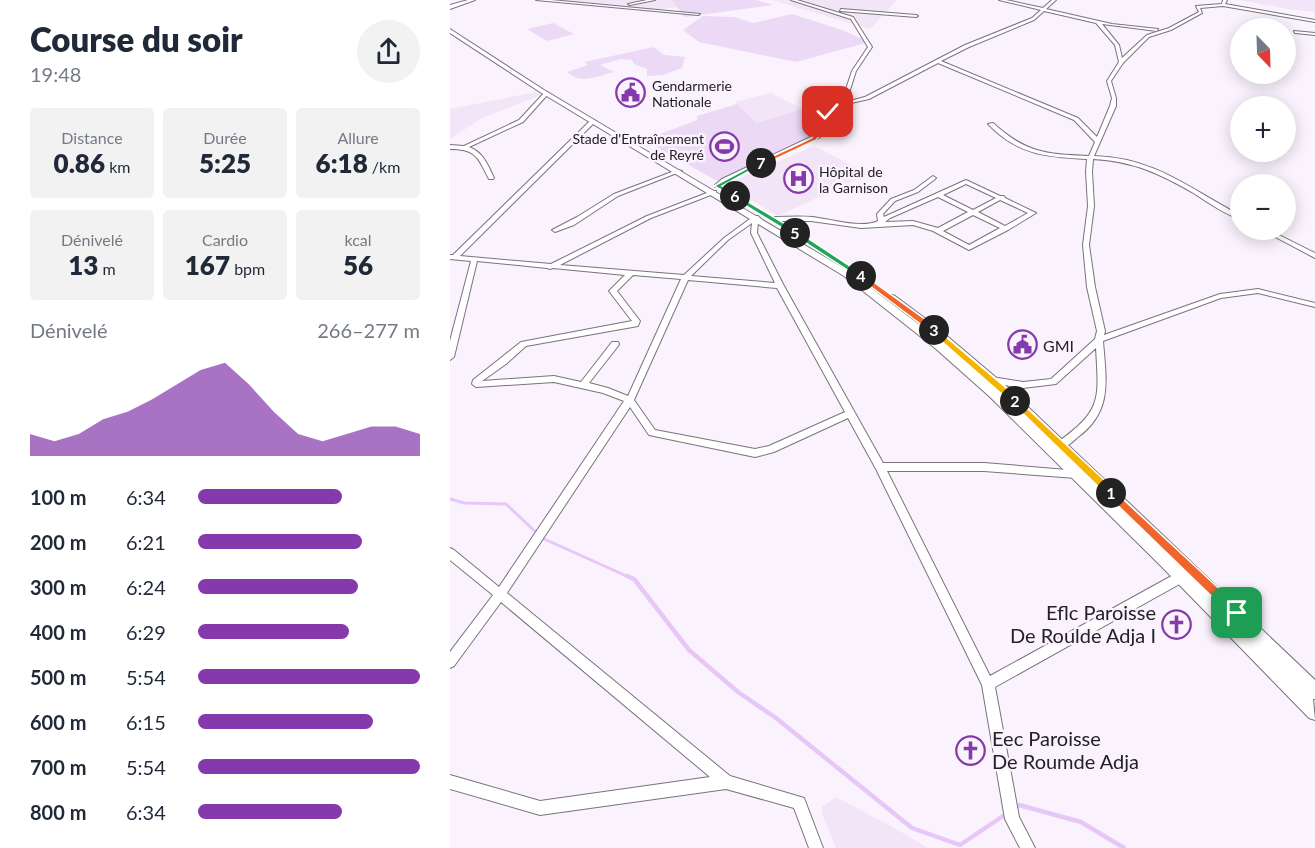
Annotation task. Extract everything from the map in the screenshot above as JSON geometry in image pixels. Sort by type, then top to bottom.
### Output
[{"type":"main road","points":[[450,6],[466,0]]},
{"type":"main road","points":[[450,6],[473,0]]},
{"type":"main road","points":[[450,26],[523,74],[715,189],[847,274],[939,345],[993,393],[1076,474],[1315,712]]},
{"type":"main road","points":[[450,32],[593,121],[679,171],[773,219],[864,278],[930,327],[992,380],[1061,445],[1315,691]]},
{"type":"street","points":[[538,0],[698,14]]},
{"type":"street","points":[[616,6],[653,0]]},
{"type":"street","points":[[794,0],[854,11],[916,16]]},
{"type":"street","points":[[808,3],[819,0]]},
{"type":"street","points":[[1001,0],[1098,22],[1161,31]]},
{"type":"street","points":[[838,105],[867,98],[967,46],[1033,19],[1054,0]]},
{"type":"street","points":[[550,267],[649,217],[715,189],[724,180],[818,136],[819,121],[846,96],[848,84],[870,47],[870,42],[852,18],[808,3]]},
{"type":"street","points":[[1061,445],[1091,422],[1102,403],[1099,340],[1101,331],[1091,287],[1086,245],[1091,206],[1090,159],[1113,106],[1114,98],[1109,81],[1121,62],[1148,36],[1201,12],[1197,7],[1224,3],[1315,21]]},
{"type":"street","points":[[854,11],[855,4]]},
{"type":"street","points":[[1098,22],[1118,45],[1121,62]]},
{"type":"street","points":[[1296,32],[1315,34]]},
{"type":"street","points":[[940,62],[1076,119],[1097,141]]},
{"type":"street","points":[[450,147],[467,146],[521,122],[547,93]]},
{"type":"street","points":[[453,257],[593,121]]},
{"type":"street","points":[[991,124],[1022,149],[1141,164],[1230,213]]},
{"type":"street","points":[[467,146],[481,156],[490,178]]},
{"type":"street","points":[[555,230],[576,223],[585,213],[616,195],[679,171]]},
{"type":"street","points":[[879,223],[880,214],[893,200],[916,191],[933,177]]},
{"type":"street","points":[[773,219],[811,219],[861,226],[879,223],[913,223],[938,231],[969,248],[1033,213],[969,182],[879,223]]},
{"type":"street","points":[[939,195],[1006,229]]},
{"type":"street","points":[[938,231],[1002,197]]},
{"type":"street","points":[[450,662],[501,593],[630,400],[685,278],[726,239],[757,218]]},
{"type":"street","points":[[757,218],[754,233],[780,286],[880,467],[988,684],[1012,819],[1027,847]]},
{"type":"street","points":[[1284,240],[1315,256]]},
{"type":"street","points":[[453,257],[474,261],[780,286]]},
{"type":"street","points":[[450,357],[474,261]]},
{"type":"street","points":[[631,273],[613,291],[636,321],[635,324],[524,344],[477,380],[476,384],[554,379],[583,384],[630,400],[652,433],[755,453],[771,449],[850,413]]},
{"type":"street","points":[[992,380],[1023,385],[1053,382],[1099,340],[1197,302],[1245,291],[1270,293],[1315,305]]},
{"type":"street","points":[[583,384],[615,344]]},
{"type":"street","points":[[880,467],[984,467],[1076,474]]},
{"type":"street","points":[[450,553],[726,782],[799,803],[816,848]]},
{"type":"street","points":[[988,684],[1181,577]]},
{"type":"street","points":[[450,782],[540,808],[726,782]]},
{"type":"shaded area","points":[[536,0],[746,0],[651,10]]},
{"type":"shaded area","points":[[672,0],[756,0],[773,5],[684,17]]},
{"type":"shaded area","points":[[772,0],[897,0],[870,29]]},
{"type":"shaded area","points":[[1240,0],[1315,0],[1315,12],[1287,9]]},
{"type":"shaded area","points":[[792,14],[842,30],[869,42],[796,62],[699,42],[683,30],[703,16],[734,17],[753,23]]},
{"type":"shaded area","points":[[553,23],[574,34],[547,41],[527,29]]},
{"type":"shaded area","points":[[654,47],[664,55],[685,57],[682,68],[663,75],[647,76],[647,69],[634,64],[632,60],[620,59],[600,65],[614,72],[596,77],[578,78],[567,72],[588,65],[584,62]]},
{"type":"shaded area","points":[[536,92],[542,95],[482,118],[450,139],[450,109]]},
{"type":"shaded area","points":[[771,93],[802,109],[757,123],[735,102]]},
{"type":"shaded area","name":"Stade d'Entraînement de Reyré","points":[[737,104],[757,123],[802,109],[813,115],[815,137],[717,181],[644,140],[697,120],[697,116]]},
{"type":"shaded area","name":"Hôpital de la Garnison","points":[[814,146],[868,174],[778,216],[726,184]]},
{"type":"shaded area","points":[[836,797],[928,848],[836,848],[822,814],[822,807]]},
{"type":"waterway","points":[[450,499],[464,503],[506,504],[542,538],[631,578]]},
{"type":"waterway","points":[[627,576],[634,579],[689,650],[738,692],[776,718],[912,828],[960,845],[1006,814]]},
{"type":"waterway","points":[[1016,807],[1019,805],[1081,822],[1124,848]]},
{"type":"place","name":"Gendarmerie Nationale","points":[[631,93]]},
{"type":"place","name":"Stade d'Entraînement de Reyré","points":[[725,146]]},
{"type":"place","name":"Hôpital de la Garnison","points":[[798,179]]},
{"type":"place","name":"GMI","points":[[1022,345]]},
{"type":"place","name":"Eflc Paroisse De Roulde Adja I","points":[[1177,624]]},
{"type":"place","name":"Eec Paroisse De Roumde Adja","points":[[971,750]]},
{"type":"route","points":[[828,112],[819,121],[818,136],[814,139],[724,180],[717,186],[854,271],[930,327],[1002,388],[1237,613]]}]
